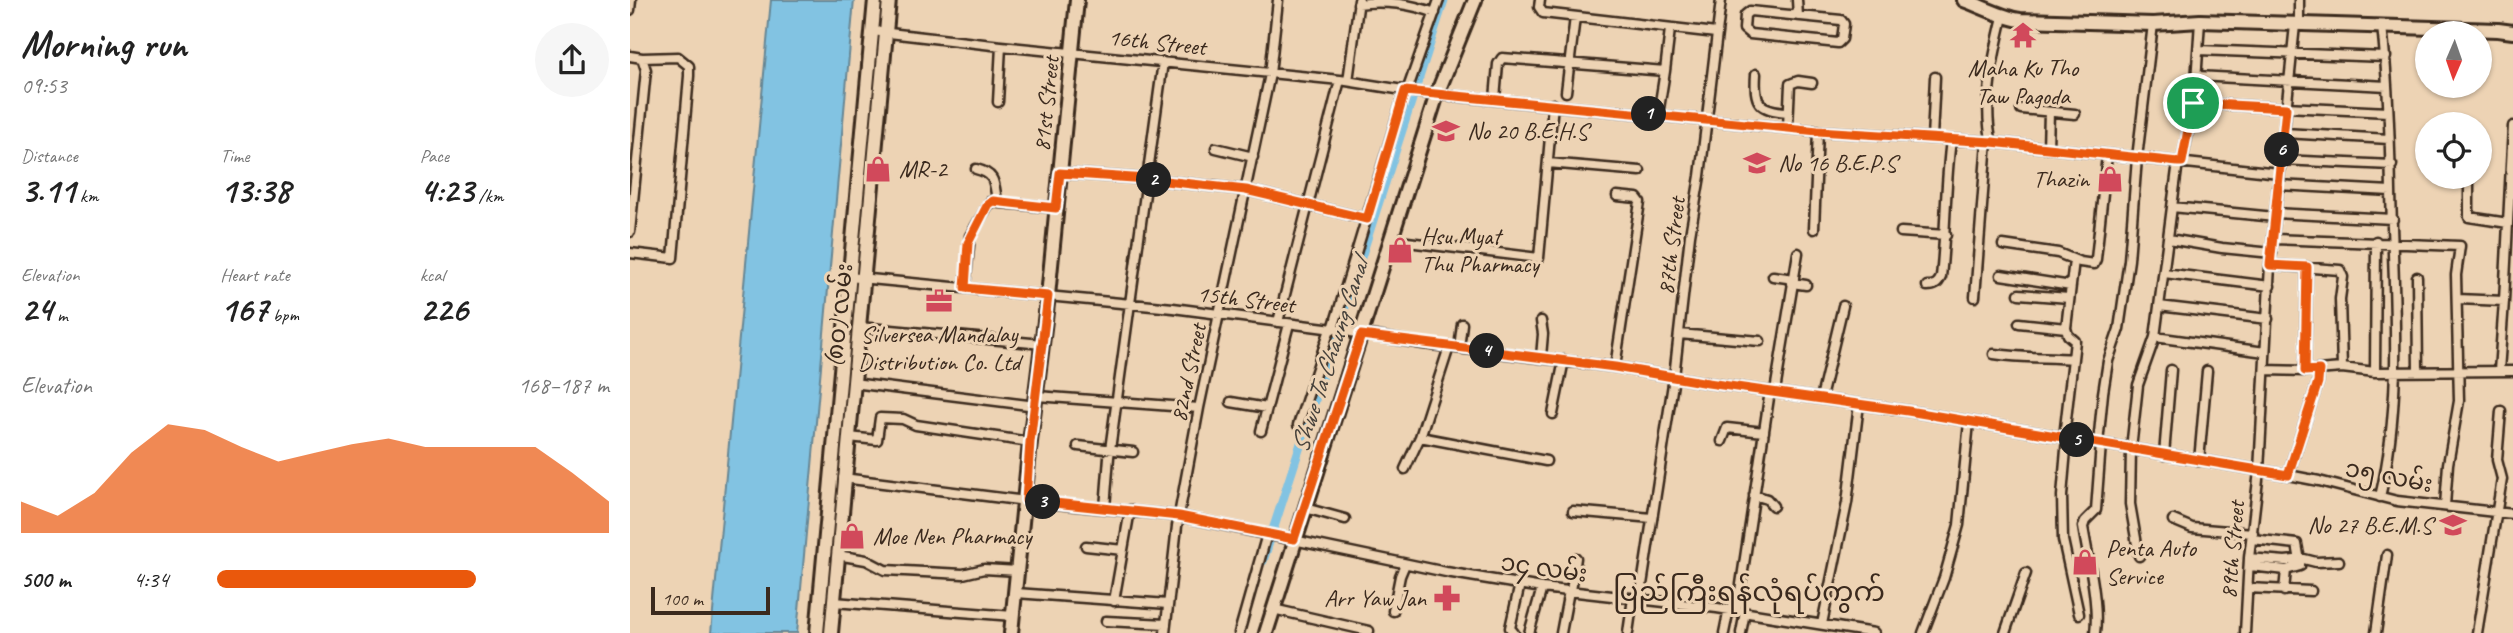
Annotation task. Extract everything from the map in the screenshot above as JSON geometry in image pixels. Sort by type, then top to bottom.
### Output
[{"type":"street","points":[[630,10],[631,0]]},
{"type":"street","name":"(၈၀) လမ်း","points":[[831,633],[849,277],[875,0]]},
{"type":"street","name":"(၈၀) လမ်း","points":[[817,633],[837,477],[849,437],[888,0]]},
{"type":"street","name":"81st Street","points":[[1011,633],[1077,0]]},
{"type":"street","name":"82nd Street","points":[[1165,629],[1179,516],[1199,408],[1270,74],[1278,0]]},
{"type":"street","points":[[1298,425],[1333,329],[1407,91],[1439,0]]},
{"type":"street","points":[[1266,633],[1437,94],[1475,0]]},
{"type":"street","points":[[1540,0],[1539,7],[1543,13],[1716,33]]},
{"type":"street","name":"87th Street","points":[[1628,633],[1652,518],[1674,377],[1721,0]]},
{"type":"street","points":[[1797,0],[1798,16]]},
{"type":"street","points":[[1964,0],[1993,10],[2003,17],[2020,20],[2153,24],[2200,21],[2513,32]]},
{"type":"street","name":"89th Street","points":[[2245,633],[2259,471],[2270,265],[2299,0]]},
{"type":"street","points":[[1278,322],[1308,204],[1344,80],[1359,2],[1397,5],[1435,13]]},
{"type":"street","points":[[1746,12],[1798,16],[1843,22],[1841,42],[1750,34],[1744,29],[1746,12]]},
{"type":"street","points":[[1975,297],[1991,91],[1996,46],[2003,17]]},
{"type":"street","points":[[1566,92],[1575,18]]},
{"type":"street","points":[[2139,556],[2130,504],[2131,449],[2138,385],[2155,337],[2172,207],[2197,76],[2200,21]]},
{"type":"street","points":[[2095,633],[2096,604],[2083,527],[2096,510],[2103,393],[2108,361],[2119,329],[2129,260],[2137,158],[2153,24]]},
{"type":"street","points":[[2380,497],[2390,449],[2395,370],[2392,165],[2382,26]]},
{"type":"street","points":[[1658,115],[1670,29]]},
{"type":"street","name":"16th Street","points":[[872,31],[1344,80],[1422,93],[1818,131],[1989,141],[2279,173]]},
{"type":"street","points":[[998,103],[1001,46]]},
{"type":"street","points":[[2198,50],[2386,57]]},
{"type":"street","points":[[630,56],[678,57],[689,66],[673,258],[630,253]]},
{"type":"street","points":[[630,232],[646,70],[642,58]]},
{"type":"street","points":[[1495,99],[1498,64],[1502,58],[1665,71]]},
{"type":"street","points":[[1105,509],[1110,450],[1163,62]]},
{"type":"street","points":[[1756,74],[1754,94],[1758,103],[1773,111],[1788,112]]},
{"type":"street","points":[[2197,76],[2387,86]]},
{"type":"street","points":[[1932,138],[1935,77]]},
{"type":"street","points":[[1788,127],[1789,90],[1792,81],[1812,83]]},
{"type":"street","points":[[2193,103],[2388,112]]},
{"type":"street","points":[[1391,240],[1539,258],[1553,104]]},
{"type":"street","points":[[2021,109],[2076,114]]},
{"type":"street","points":[[2048,148],[2049,112]]},
{"type":"street","points":[[2499,371],[2511,204],[2513,127]]},
{"type":"street","points":[[1814,229],[1818,131]]},
{"type":"street","points":[[2284,133],[2389,139]]},
{"type":"street","points":[[1927,286],[1933,286],[1941,277],[1951,140]]},
{"type":"street","points":[[1216,148],[1253,157]]},
{"type":"street","points":[[2003,245],[2058,253],[2090,264],[2096,262],[2107,155]]},
{"type":"street","points":[[2281,160],[2392,165]]},
{"type":"street","points":[[1548,163],[1640,171]]},
{"type":"street","points":[[976,169],[991,176],[997,201]]},
{"type":"street","points":[[1060,173],[1246,190],[1367,219]]},
{"type":"street","points":[[2278,185],[2391,191]]},
{"type":"street","points":[[2469,189],[2469,217],[2508,223]]},
{"type":"street","points":[[1615,367],[1640,202],[1637,198],[1617,196]]},
{"type":"street","points":[[965,288],[970,236],[988,204],[997,201],[1056,208]]},
{"type":"street","points":[[2172,207],[2275,215],[2393,219]]},
{"type":"street","points":[[1901,232],[1946,235]]},
{"type":"street","points":[[2169,239],[2272,253]]},
{"type":"street","points":[[2273,239],[2459,246],[2456,275],[2459,401],[2448,464],[2445,506]]},
{"type":"street","points":[[2375,372],[2376,241]]},
{"type":"street","points":[[1741,633],[1737,611],[1754,495],[1798,253]]},
{"type":"street","points":[[2074,260],[2066,328],[2068,335],[2075,341],[2062,496],[2063,540],[2079,614]]},
{"type":"street","points":[[2270,265],[2337,268],[2342,274],[2339,324],[2342,368]]},
{"type":"street","points":[[2305,371],[2307,267]]},
{"type":"street","points":[[2164,273],[2270,286]]},
{"type":"street","points":[[2001,275],[2071,286]]},
{"type":"street","points":[[1773,276],[1806,285]]},
{"type":"street","name":"15th Street","points":[[849,277],[1130,303],[1333,329],[1454,348],[1615,367],[2065,437],[2259,471]]},
{"type":"street","points":[[2417,277],[2418,371]]},
{"type":"street","points":[[2020,294],[2070,298]]},
{"type":"street","points":[[2458,299],[2504,301]]},
{"type":"street","points":[[1821,398],[1843,306]]},
{"type":"street","points":[[2159,306],[2267,319]]},
{"type":"street","points":[[1541,321],[1541,357]]},
{"type":"street","points":[[2019,323],[2066,328]]},
{"type":"street","points":[[1261,431],[1289,324]]},
{"type":"street","points":[[1405,469],[1420,437],[1462,324]]},
{"type":"street","points":[[859,327],[1042,344]]},
{"type":"street","points":[[1679,334],[1760,341]]},
{"type":"street","points":[[2155,337],[2265,352]]},
{"type":"street","points":[[1994,354],[2073,359]]},
{"type":"street","points":[[1553,414],[1564,360]]},
{"type":"street","points":[[2265,370],[2342,368],[2375,372],[2513,371]]},
{"type":"street","points":[[2164,455],[2171,370]]},
{"type":"street","points":[[2288,475],[2318,382],[2319,370]]},
{"type":"street","points":[[2199,461],[2207,371]]},
{"type":"street","points":[[853,383],[1037,401],[1199,408]]},
{"type":"street","points":[[1231,402],[1267,408]]},
{"type":"street","points":[[1822,624],[1847,503],[1859,404]]},
{"type":"street","points":[[2477,633],[2502,479],[2497,460],[2501,411]]},
{"type":"street","points":[[849,437],[877,440],[880,418],[903,419],[916,425],[1030,442]]},
{"type":"street","points":[[1923,633],[1947,569],[1959,525],[1969,422]]},
{"type":"street","points":[[1722,441],[1725,430],[1729,427],[1764,432]]},
{"type":"street","points":[[1420,437],[1546,461]]},
{"type":"street","points":[[1078,446],[1133,452]]},
{"type":"street","name":"၁၅ လမ်း","points":[[2259,471],[2319,481],[2380,497],[2513,514]]},
{"type":"street","name":"၁၄ လမ်း","points":[[837,477],[1179,516],[1405,564],[1542,588],[1737,611],[1874,633]]},
{"type":"street","points":[[1754,495],[1767,499],[1773,506]]},
{"type":"street","points":[[1305,508],[1345,519]]},
{"type":"street","points":[[1114,601],[1130,510]]},
{"type":"street","points":[[1573,511],[1652,518]]},
{"type":"street","points":[[2173,520],[2192,528],[2297,544],[2300,566],[2286,570],[2250,562]]},
{"type":"street","points":[[1239,633],[1267,534]]},
{"type":"street","points":[[1086,546],[1123,550]]},
{"type":"street","points":[[836,555],[866,559],[884,570],[963,574],[984,569],[1018,572]]},
{"type":"street","points":[[2376,633],[2386,555]]},
{"type":"street","points":[[1561,633],[1576,558]]},
{"type":"street","points":[[2250,562],[2339,561]]},
{"type":"street","points":[[1393,611],[1405,564]]},
{"type":"street","points":[[2284,591],[2286,570]]},
{"type":"street","points":[[2005,633],[2026,573]]},
{"type":"street","points":[[1514,633],[1510,628],[1520,584]]},
{"type":"street","points":[[1529,633],[1542,588]]},
{"type":"street","points":[[2248,588],[2311,591]]},
{"type":"street","points":[[1016,593],[1168,604]]},
{"type":"street","points":[[834,602],[1013,616]]},
{"type":"street","points":[[1273,609],[1368,631]]},
{"type":"street","points":[[1724,633],[1737,611]]},
{"type":"street","points":[[1106,621],[1165,629]]},
{"type":"water","points":[[771,0],[854,0],[797,633],[711,633]]},
{"type":"waterway","name":"Shwe Ta Chaung Canal","points":[[1263,561],[1444,0]]},
{"type":"place","name":"Maha Ku Tho Taw Pagoda","points":[[2023,35]]},
{"type":"place","name":"No 20 B.E.H.S","points":[[1446,131]]},
{"type":"place","name":"No 16 B.E.P.S","points":[[1757,163]]},
{"type":"place","name":"MR-2","points":[[878,169]]},
{"type":"place","name":"Thazin","points":[[2110,179]]},
{"type":"place","name":"Hsu Myat Thu Pharmacy","points":[[1400,250]]},
{"type":"place","name":"Silversea Mandalay Distribution Co. Ltd","points":[[939,301]]},
{"type":"place","name":"No 27 B.E.M.S","points":[[2453,525]]},
{"type":"place","name":"Moe Nen Pharmacy","points":[[852,536]]},
{"type":"place","name":"Penta Auto Service","points":[[2085,562]]},
{"type":"place","name":"Arr Yaw Jan","points":[[1447,598]]},
{"type":"district","name":"ပြည်ကြီးရန်လုံရပ်ကွက်","points":[[1749,591]]},
{"type":"route","points":[[1405,91],[1818,131],[1992,142],[2178,162],[2182,162],[2193,103],[2286,108],[2270,265],[2307,267],[2305,371],[2319,370],[2300,445],[2288,475],[1908,411],[1615,367],[1361,335],[1294,539],[1179,516],[1026,500],[1030,442],[1048,296],[965,288],[968,243],[988,204],[993,201],[1056,208],[1060,173],[1246,190],[1367,219],[1405,91]]}]
